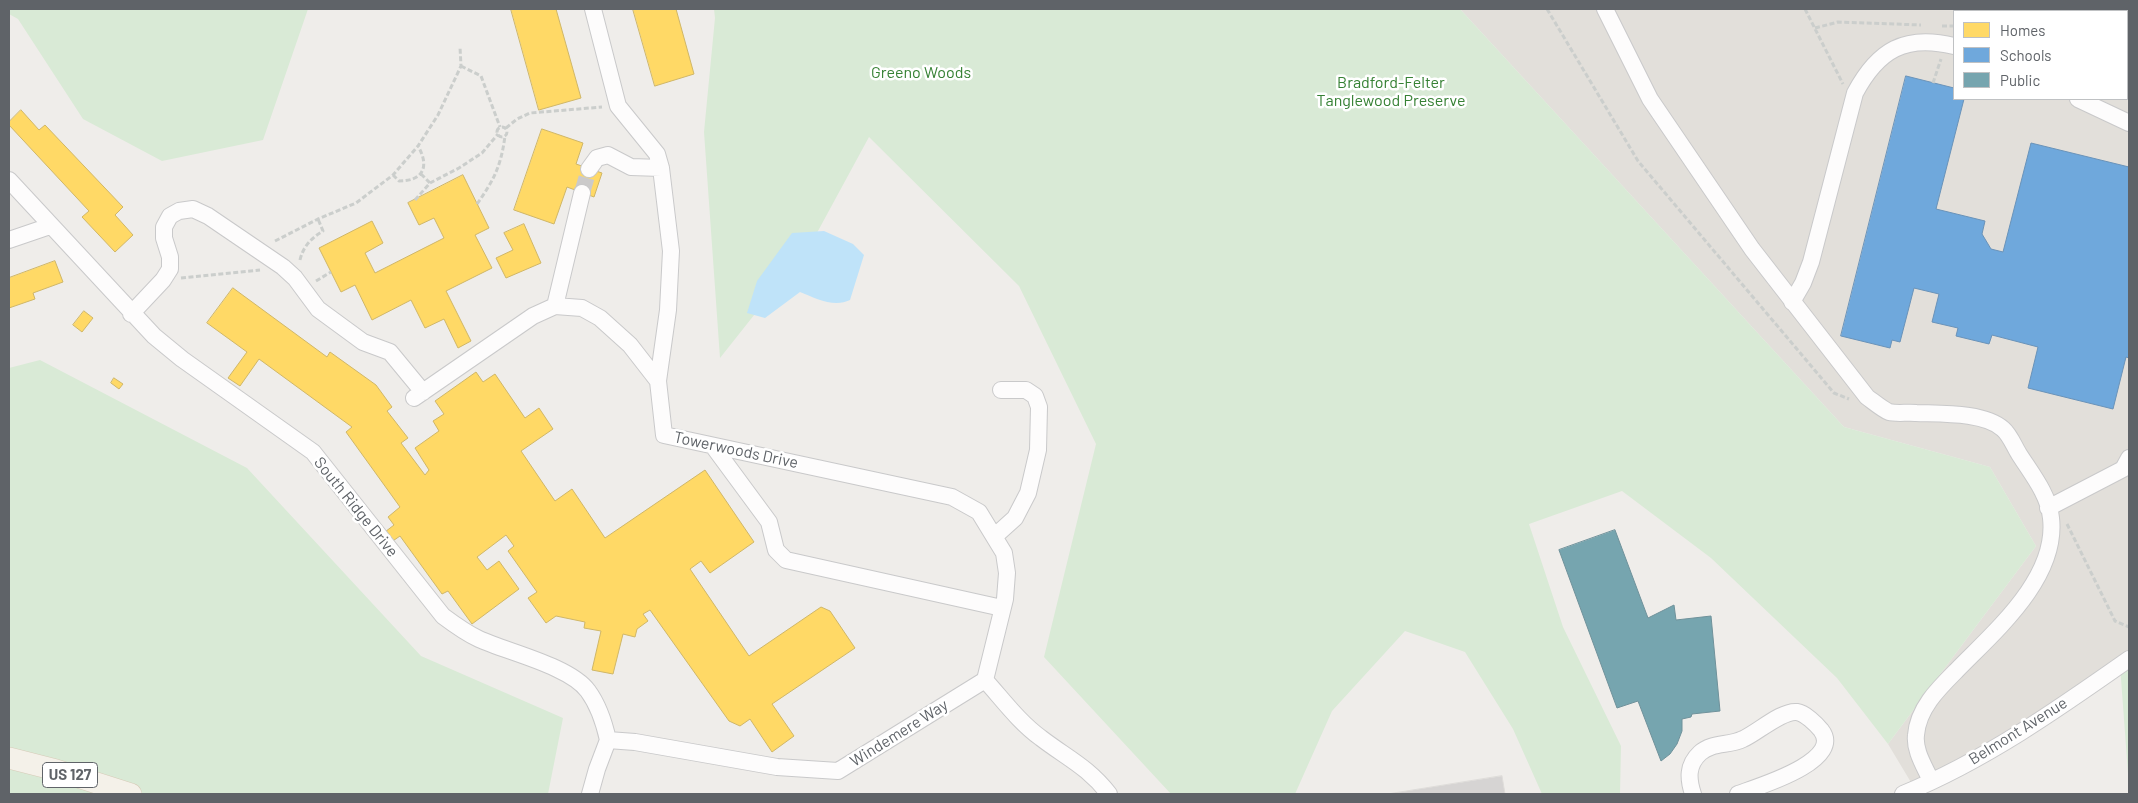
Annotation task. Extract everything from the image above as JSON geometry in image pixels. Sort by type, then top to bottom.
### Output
[{"type":"main road","name":"US 127","points":[[9,758],[56,770],[131,794]]},
{"type":"street","name":"Towerwoods Drive","points":[[593,9],[618,106],[657,154],[661,168],[670,250],[668,310],[658,382],[664,435],[952,497],[979,512],[1004,553],[1007,574],[1002,608],[985,680]]},
{"type":"street","points":[[1605,9],[1650,99],[1752,249],[1867,397],[1889,412],[1944,414],[1989,419],[2004,430],[2044,495],[2052,518],[2049,546],[2040,574],[2023,599],[1999,627],[1939,688],[1924,707],[1917,724],[1915,737],[1917,751],[1931,781]]},
{"type":"street","points":[[1792,302],[1803,283],[1811,262],[1855,93],[1864,76],[1876,61],[1896,47],[1917,42],[1950,45]]},
{"type":"street","points":[[2080,100],[2129,123]]},
{"type":"street","points":[[589,169],[597,158],[608,155],[631,167],[661,168]]},
{"type":"street","name":"South Ridge Drive","points":[[9,180],[131,314],[154,336],[182,359],[313,452],[443,616],[480,640],[550,666],[570,676],[588,690],[602,715],[608,740]]},
{"type":"street","points":[[555,306],[582,192]]},
{"type":"street","points":[[131,314],[163,280],[170,269],[170,257],[164,238],[164,227],[170,216],[179,211],[193,209],[208,216],[289,273],[318,309],[363,342],[390,352],[418,395],[533,316],[555,306],[582,308],[600,318],[630,345],[658,382]]},
{"type":"street","points":[[9,240],[50,226]]},
{"type":"street","points":[[995,536],[1015,518],[1028,493],[1038,450],[1039,407],[1035,396],[1026,390],[1001,390]]},
{"type":"street","points":[[713,446],[769,522],[776,550],[786,560],[1002,608]]},
{"type":"street","points":[[2048,508],[2123,469],[2129,458]]},
{"type":"street","name":"Belmont Avenue","points":[[1903,794],[1969,762],[2015,735],[2129,659]]},
{"type":"street","points":[[985,680],[1020,720],[1041,738],[1096,777],[1109,794]]},
{"type":"street","name":"Windemere Way","points":[[608,740],[635,742],[777,767],[838,771],[985,680]]},
{"type":"street","points":[[1693,794],[1688,781],[1689,769],[1699,753],[1710,746],[1742,740],[1771,724],[1783,714],[1797,712],[1807,718],[1821,731],[1826,739],[1825,745],[1808,765],[1738,794]]},
{"type":"street","points":[[590,794],[608,740]]},
{"type":"path","points":[[1547,9],[1638,160],[1834,393],[1848,399],[1867,397]]},
{"type":"path","points":[[1805,9],[1845,88]]},
{"type":"path","points":[[1815,28],[1838,22],[1927,25]]},
{"type":"path","points":[[1935,26],[1953,26]]},
{"type":"path","points":[[1933,83],[1950,45]]},
{"type":"path","points":[[248,244],[278,241],[318,219],[356,203],[393,175],[418,146],[438,116],[461,66],[460,47]]},
{"type":"path","points":[[415,200],[430,182],[459,168],[482,153],[498,134],[497,131],[500,127],[482,76],[461,66]]},
{"type":"path","points":[[500,127],[506,128],[517,119],[530,113],[618,106]]},
{"type":"path","points":[[477,204],[493,182],[502,154],[505,136],[508,133],[506,128]]},
{"type":"path","points":[[498,134],[505,136]]},
{"type":"path","points":[[393,175],[398,182],[410,181],[421,174],[424,157],[418,146]]},
{"type":"path","points":[[421,174],[430,182]]},
{"type":"path","points":[[163,280],[289,273],[312,238],[322,230],[318,219]]},
{"type":"path","points":[[2048,508],[2070,526],[2115,621],[2129,627]]},
{"type":"shaded area","points":[[1460,9],[2129,9],[2129,659],[1915,789],[1888,744],[2036,546],[1990,467],[1844,427]]},
{"type":"green space","points":[[9,9],[308,9],[263,140],[162,161],[83,119],[18,19],[9,14]]},
{"type":"green space","points":[[714,9],[1460,9],[1844,427],[1990,467],[2036,546],[1888,744],[1837,678],[1711,558],[1622,491],[1529,524],[1563,627],[1621,746],[1620,794],[1542,794],[1513,729],[1465,652],[1405,631],[1332,711],[1295,794],[1171,794],[1044,657],[1096,444],[1019,286],[869,137],[812,242],[720,358],[704,132],[715,18]]},
{"type":"green space","points":[[40,360],[247,468],[421,656],[563,718],[548,794],[9,794],[9,368]]},
{"type":"green space","points":[[2129,659],[2129,787],[2120,665]]},
{"type":"water","points":[[824,231],[853,244],[864,255],[850,300],[831,303],[800,292],[765,318],[747,313],[757,281],[792,233]]},
{"type":"building: Homes","points":[[511,9],[556,9],[581,98],[539,110]]},
{"type":"building: Homes","points":[[633,9],[676,9],[694,74],[655,86]]},
{"type":"building: Homes","points":[[21,110],[39,130],[45,125],[123,207],[115,215],[133,235],[115,252],[82,217],[89,211],[9,125],[9,122]]},
{"type":"building: Homes","points":[[542,129],[583,143],[576,164],[602,173],[594,197],[567,187],[554,224],[514,210]]},
{"type":"building: Homes","points":[[463,175],[489,228],[475,235],[492,268],[446,291],[471,341],[458,348],[444,319],[425,328],[411,300],[372,320],[355,285],[341,292],[319,248],[372,221],[383,243],[365,253],[375,273],[444,238],[434,218],[419,225],[408,203]]},
{"type":"building: Homes","points":[[524,224],[541,263],[506,278],[496,258],[513,250],[504,233]]},
{"type":"building: Homes","points":[[55,261],[63,282],[33,293],[35,299],[9,308],[9,278]]},
{"type":"building: Homes","points":[[233,288],[327,357],[330,352],[376,385],[392,407],[387,411],[408,438],[401,443],[425,475],[429,470],[415,448],[439,431],[433,421],[444,414],[435,401],[476,372],[483,382],[495,374],[525,418],[539,408],[553,429],[521,451],[555,501],[572,489],[605,538],[705,470],[754,542],[710,573],[701,561],[690,569],[749,656],[821,607],[830,611],[855,648],[772,704],[794,736],[772,752],[750,719],[740,726],[729,721],[650,610],[643,614],[648,621],[637,629],[635,637],[623,634],[613,674],[592,670],[601,631],[584,628],[585,622],[556,616],[546,623],[528,598],[537,592],[508,551],[514,546],[506,535],[477,557],[487,570],[499,561],[519,589],[472,624],[448,591],[442,594],[400,536],[387,545],[381,535],[394,525],[388,517],[400,507],[346,432],[352,427],[259,359],[240,386],[228,378],[247,352],[207,323]]},
{"type":"building: Homes","points":[[84,311],[93,318],[82,332],[73,325]]},
{"type":"building: Homes","points":[[114,378],[123,384],[119,389],[111,383]]},
{"type":"building: Schools","points":[[1906,76],[1953,88],[1953,100],[1964,100],[1936,209],[1985,221],[1982,234],[1991,249],[2003,252],[2031,143],[2129,167],[2129,358],[2126,357],[2113,409],[2028,388],[2038,347],[1992,335],[1989,344],[1956,336],[1958,328],[1932,322],[1939,294],[1914,288],[1900,342],[1892,340],[1890,348],[1841,336]]},
{"type":"building: Public","points":[[1615,530],[1648,618],[1674,605],[1676,620],[1711,616],[1720,711],[1692,714],[1691,717],[1682,719],[1682,731],[1677,744],[1670,754],[1661,761],[1638,701],[1617,708],[1559,550]]},
{"type":"building: Other","points":[[1502,776],[1505,794],[1388,794]]},
{"type":"tunnel","points":[[582,193],[589,169]]},
{"type":"park label","name":"Greeno Woods","points":[[921,73]]},
{"type":"park label","name":"Bradford-Felter Tanglewood Preserve","points":[[1391,92]]}]
